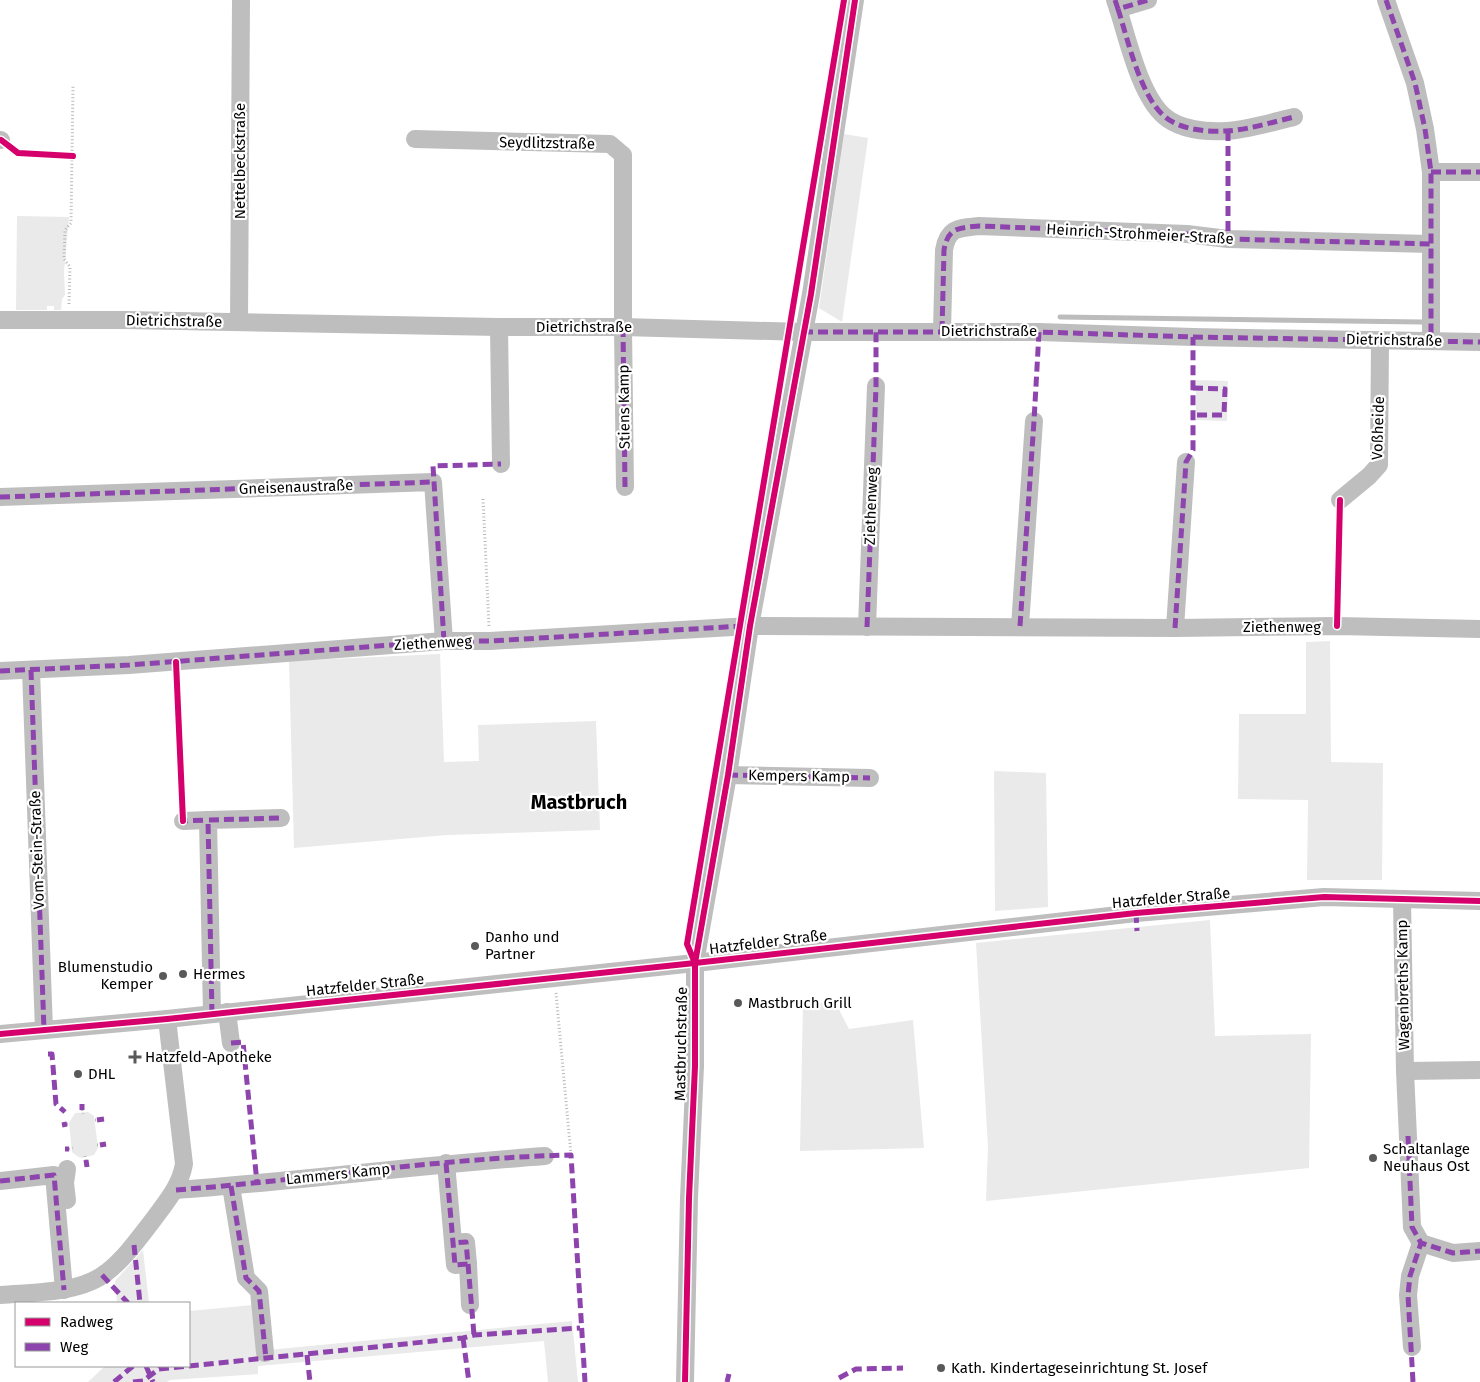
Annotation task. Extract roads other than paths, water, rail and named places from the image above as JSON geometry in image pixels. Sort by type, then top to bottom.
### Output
[{"type":"street","name":"Nettelbeckstraße","points":[[239,322],[241,0]]},
{"type":"street","name":"Mastbruchstraße","points":[[685,1382],[695,1066],[695,963],[728,775],[750,626],[811,294],[855,0]]},
{"type":"street","points":[[1148,0],[1116,4],[1149,97],[1165,117],[1180,125],[1199,130],[1228,131],[1294,117]]},
{"type":"street","points":[[1386,0],[1415,83],[1425,129],[1431,172],[1431,342]]},
{"type":"street","name":"Seydlitzstraße","points":[[416,140],[610,144],[623,155],[622,327]]},
{"type":"street","points":[[1431,172],[1480,172]]},
{"type":"street","name":"Heinrich-Strohmeier-Straße","points":[[942,331],[944,250],[946,240],[958,228],[978,226],[1187,234],[1228,239],[1431,244]]},
{"type":"street","name":"Dietrichstraße","points":[[0,320],[622,327],[803,332],[1038,332],[1480,342]]},
{"type":"street","points":[[498,327],[501,464]]},
{"type":"street","name":"Stiens Kamp","points":[[622,327],[625,487]]},
{"type":"street","name":"Voßheide","points":[[1340,500],[1370,476],[1379,464],[1380,340]]},
{"type":"street","name":"Ziethenweg","points":[[867,627],[876,386]]},
{"type":"street","points":[[1020,626],[1034,421]]},
{"type":"street","points":[[1174,628],[1186,462]]},
{"type":"street","name":"Gneisenaustraße","points":[[0,497],[433,482],[444,641]]},
{"type":"street","name":"Ziethenweg","points":[[0,671],[130,666],[444,641],[490,641],[750,626],[1174,628],[1337,626],[1480,629]]},
{"type":"street","name":"Vom-Stein-Straße","points":[[31,670],[44,1030]]},
{"type":"street","name":"Kempers Kamp","points":[[728,775],[870,778]]},
{"type":"street","points":[[183,821],[281,818]]},
{"type":"street","points":[[208,820],[220,1013],[231,1043]]},
{"type":"street","name":"Hatzfelder Straße","points":[[0,1034],[167,1019],[695,963],[1136,913],[1324,897],[1480,901]]},
{"type":"street","name":"Wagenbreths Kamp","points":[[1402,899],[1405,1071],[1412,1227],[1421,1243]]},
{"type":"street","points":[[0,1295],[64,1290],[90,1281],[107,1272],[134,1245],[176,1190],[182,1177],[184,1164],[167,1019]]},
{"type":"street","name":"Wagenbreths Kamp","points":[[1405,1071],[1480,1070]]},
{"type":"street","name":"Lammers Kamp","points":[[176,1190],[446,1163],[545,1156]]},
{"type":"street","points":[[446,1163],[452,1243],[466,1242],[470,1305]]},
{"type":"street","points":[[58,1226],[67,1219],[68,1208],[65,1183],[67,1169]]},
{"type":"street","points":[[0,1181],[54,1175],[64,1290]]},
{"type":"street","points":[[231,1186],[246,1278],[259,1291],[265,1353]]},
{"type":"street","points":[[1412,1346],[1408,1294],[1410,1276],[1421,1243],[1453,1252],[1480,1251]]},
{"type":"waterway","points":[[1060,317],[1422,322]]},
{"type":"place","name":"Danho und Partner","points":[[475,946]]},
{"type":"place","name":"Hermes","points":[[183,974]]},
{"type":"place","name":"Blumenstudio Kemper","points":[[163,976]]},
{"type":"place","name":"Mastbruch Grill","points":[[738,1003]]},
{"type":"place","name":"Hatzfeld-Apotheke","points":[[135,1057]]},
{"type":"place","name":"DHL","points":[[78,1074]]},
{"type":"place","name":"Schaltanlage Neuhaus Ost","points":[[1373,1158]]},
{"type":"place","name":"Kath. Kindertageseinrichtung St. Josef","points":[[941,1368]]},
{"type":"district","name":"Mastbruch","points":[[579,802]]}]
